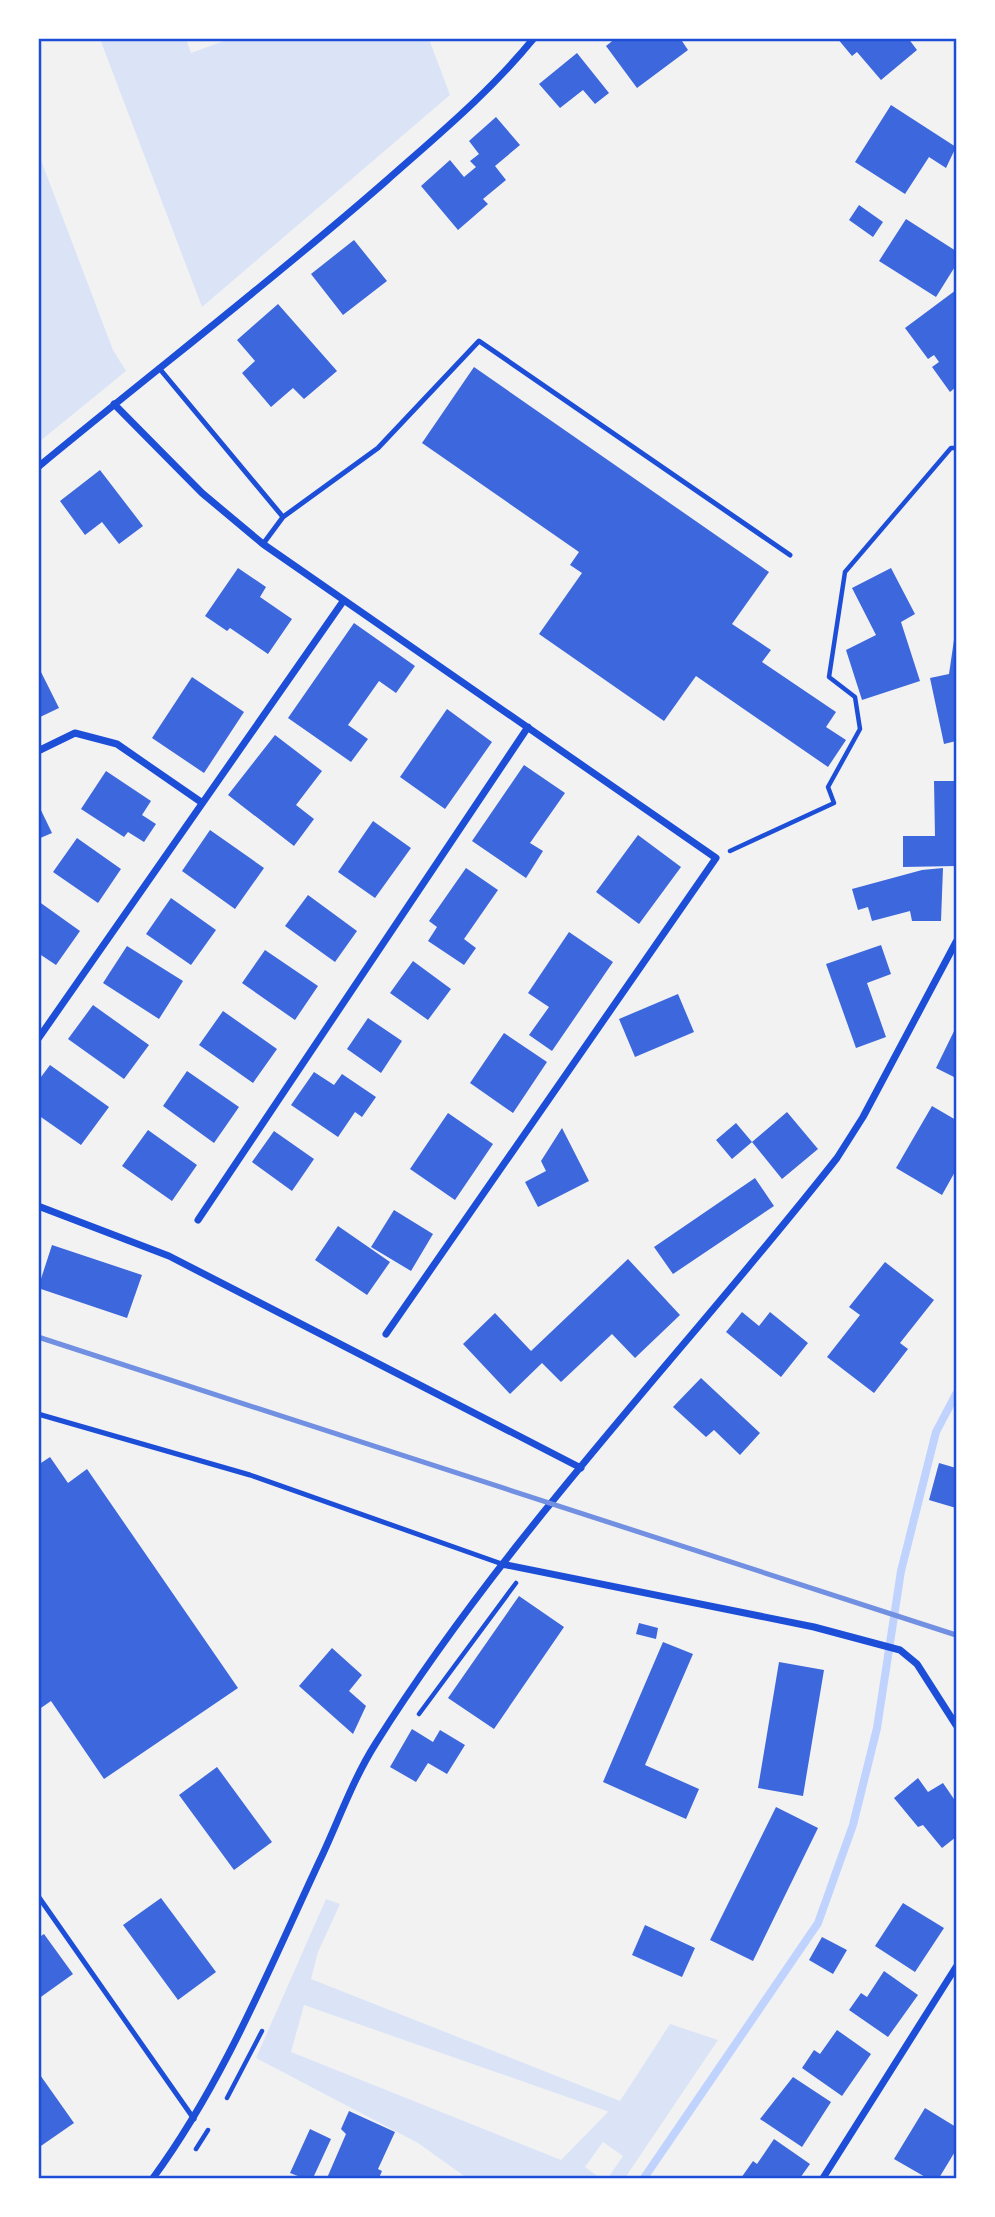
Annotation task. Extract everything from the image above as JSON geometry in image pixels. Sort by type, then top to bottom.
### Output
[{"type":"street","points":[[38,467],[158,367],[301,255],[499,81],[534,38]]},
{"type":"street","points":[[114,404],[202,493],[263,544],[716,858],[386,1334]]},
{"type":"street","points":[[38,1039],[344,600]]},
{"type":"street","points":[[198,1220],[528,727]]},
{"type":"street","points":[[38,751],[75,733],[117,744],[201,802]]},
{"type":"street","points":[[153,2179],[194,2119],[229,2057],[374,1746],[449,1634],[502,1564],[837,1158],[863,1117],[957,942]]},
{"type":"street","points":[[38,1206],[169,1256],[581,1468]]},
{"type":"street","points":[[502,1564],[866,1639],[900,1650],[917,1664],[957,1725]]},
{"type":"street","points":[[823,2179],[957,1967]]},
{"type":"lane","points":[[263,544],[283,517],[378,449],[479,341],[790,555]]},
{"type":"lane","points":[[158,367],[283,517]]},
{"type":"lane","points":[[38,1414],[250,1475],[502,1564]]},
{"type":"lane","points":[[38,1896],[194,2119]]},
{"type":"path","points":[[716,858],[834,803],[828,788],[860,729],[855,697],[829,677],[845,572],[951,448],[957,448]]},
{"type":"path","points":[[411,1724],[527,1568]]},
{"type":"path","points":[[223,2104],[250,2059],[265,2024]]},
{"type":"path","points":[[190,2158],[210,2127]]},
{"type":"shaded area","points":[[100,39],[186,39],[191,53],[229,39],[429,39],[450,95],[202,307]]},
{"type":"shaded area","points":[[39,155],[113,350],[126,371],[39,442]]},
{"type":"shaded area","points":[[326,1899],[340,1904],[318,1952],[311,1979],[620,2101],[670,2024],[718,2040],[625,2178],[608,2178],[623,2156],[603,2142],[585,2167],[600,2178],[467,2178],[418,2143],[256,2058]],"holes":[[[304,2005],[607,2111],[561,2160],[291,2052]]]},
{"type":"building","points":[[616,38],[680,38],[688,50],[637,88],[606,46]]},
{"type":"building","points":[[837,38],[908,38],[917,50],[881,80],[857,52],[852,56]]},
{"type":"building","points":[[577,53],[609,93],[595,104],[583,90],[560,108],[539,84]]},
{"type":"building","points":[[891,105],[956,147],[946,168],[929,157],[905,194],[855,162]]},
{"type":"building","points":[[496,117],[520,145],[495,166],[506,180],[483,199],[488,204],[458,230],[421,186],[450,160],[464,177],[476,167],[470,161],[479,154],[469,141]]},
{"type":"building","points":[[859,205],[883,222],[873,237],[849,220]]},
{"type":"building","points":[[906,219],[956,251],[956,265],[936,297],[879,261]]},
{"type":"building","points":[[354,240],[387,281],[343,315],[311,274]]},
{"type":"building","points":[[956,290],[956,387],[950,392],[932,367],[939,362],[934,355],[928,359],[905,328]]},
{"type":"building","points":[[278,304],[337,371],[304,399],[293,388],[271,407],[242,373],[255,361],[237,340]]},
{"type":"building","points":[[474,367],[769,572],[732,624],[771,650],[762,662],[836,712],[826,727],[846,740],[828,767],[696,676],[664,721],[539,634],[582,573],[570,565],[579,552],[422,443]]},
{"type":"building","points":[[100,470],[143,526],[119,544],[102,522],[85,535],[60,501]]},
{"type":"building","points":[[238,568],[266,587],[260,597],[292,619],[268,654],[230,628],[227,631],[205,616]]},
{"type":"building","points":[[891,568],[915,614],[901,622],[920,681],[862,700],[846,650],[876,635],[852,588]]},
{"type":"building","points":[[354,623],[415,666],[396,693],[379,681],[348,725],[368,739],[351,762],[288,718]]},
{"type":"building","points":[[955,633],[956,741],[944,744],[930,678],[949,674]]},
{"type":"building","points":[[38,666],[59,708],[38,718]]},
{"type":"building","points":[[192,677],[244,712],[204,773],[152,738]]},
{"type":"building","points":[[447,709],[492,742],[445,809],[400,777]]},
{"type":"building","points":[[275,735],[322,771],[296,805],[314,819],[294,846],[228,795]]},
{"type":"building","points":[[524,765],[565,793],[530,843],[543,851],[526,878],[472,841]]},
{"type":"building","points":[[106,771],[151,801],[142,815],[156,824],[144,842],[128,832],[124,837],[81,809]]},
{"type":"building","points":[[934,781],[956,781],[956,866],[903,867],[903,836],[935,836]]},
{"type":"building","points":[[38,804],[52,833],[38,839]]},
{"type":"building","points":[[373,821],[411,848],[375,898],[338,872]]},
{"type":"building","points":[[210,830],[264,868],[235,909],[182,871]]},
{"type":"building","points":[[638,835],[681,867],[639,924],[596,892]]},
{"type":"building","points":[[77,838],[121,869],[98,903],[53,872]]},
{"type":"building","points":[[466,868],[498,890],[464,939],[476,948],[464,965],[428,941],[437,927],[429,921]]},
{"type":"building","points":[[943,868],[941,921],[912,921],[910,911],[872,921],[868,907],[858,910],[852,889],[922,870]]},
{"type":"building","points":[[308,895],[357,931],[335,962],[285,926]]},
{"type":"building","points":[[171,898],[216,930],[191,965],[146,934]]},
{"type":"building","points":[[38,901],[80,931],[56,965],[38,953]]},
{"type":"building","points":[[569,932],[613,962],[552,1051],[529,1035],[549,1007],[528,993]]},
{"type":"building","points":[[881,945],[891,974],[867,983],[886,1037],[856,1048],[826,964]]},
{"type":"building","points":[[127,946],[183,981],[159,1019],[103,983]]},
{"type":"building","points":[[265,950],[318,986],[295,1020],[242,983]]},
{"type":"building","points":[[413,961],[451,989],[428,1020],[390,993]]},
{"type":"building","points":[[678,994],[694,1032],[635,1057],[619,1019]]},
{"type":"building","points":[[93,1005],[149,1045],[124,1079],[68,1039]]},
{"type":"building","points":[[223,1011],[277,1049],[253,1083],[199,1045]]},
{"type":"building","points":[[368,1018],[402,1041],[381,1073],[347,1049]]},
{"type":"building","points":[[956,1027],[956,1078],[936,1068]]},
{"type":"building","points":[[504,1033],[547,1062],[513,1113],[470,1083]]},
{"type":"building","points":[[50,1065],[109,1107],[81,1145],[38,1115],[38,1081]]},
{"type":"building","points":[[187,1071],[239,1107],[214,1143],[163,1106]]},
{"type":"building","points":[[314,1072],[334,1085],[342,1074],[376,1097],[362,1117],[355,1112],[338,1137],[291,1105]]},
{"type":"building","points":[[932,1106],[956,1120],[956,1170],[942,1195],[896,1168]]},
{"type":"building","points":[[787,1112],[818,1149],[782,1179],[752,1142]]},
{"type":"building","points":[[448,1113],[493,1144],[455,1200],[410,1169]]},
{"type":"building","points":[[736,1123],[752,1142],[732,1159],[716,1140]]},
{"type":"building","points":[[562,1128],[589,1181],[538,1207],[525,1182],[546,1171],[541,1161]]},
{"type":"building","points":[[148,1130],[197,1165],[172,1201],[122,1166]]},
{"type":"building","points":[[274,1131],[314,1159],[292,1191],[252,1162]]},
{"type":"building","points":[[755,1178],[774,1206],[673,1274],[654,1247]]},
{"type":"building","points":[[394,1210],[433,1234],[411,1271],[371,1247]]},
{"type":"building","points":[[338,1226],[390,1262],[367,1295],[315,1260]]},
{"type":"building","points":[[52,1245],[142,1275],[127,1318],[38,1288]]},
{"type":"building","points":[[628,1259],[680,1315],[635,1358],[612,1334],[561,1382],[542,1363],[510,1394],[463,1344],[495,1313],[531,1351]]},
{"type":"building","points":[[885,1262],[934,1300],[900,1343],[908,1349],[874,1393],[827,1357],[860,1315],[849,1307]]},
{"type":"building","points":[[742,1312],[759,1326],[770,1312],[808,1343],[781,1377],[726,1332]]},
{"type":"building","points":[[701,1378],[760,1433],[740,1455],[714,1430],[706,1437],[673,1407]]},
{"type":"building","points":[[50,1457],[68,1483],[87,1469],[238,1688],[104,1779],[51,1701],[38,1710],[38,1465]]},
{"type":"building","points":[[939,1463],[956,1468],[956,1508],[929,1500]]},
{"type":"building","points":[[519,1596],[564,1627],[494,1729],[448,1698]]},
{"type":"building","points":[[639,1623],[658,1628],[656,1639],[636,1634]]},
{"type":"building","points":[[663,1642],[693,1654],[645,1765],[699,1789],[686,1819],[603,1782]]},
{"type":"building","points":[[332,1648],[362,1675],[349,1691],[366,1706],[353,1734],[299,1686]]},
{"type":"building","points":[[779,1662],[824,1670],[803,1796],[758,1788]]},
{"type":"building","points":[[412,1729],[433,1742],[440,1730],[465,1745],[447,1774],[428,1763],[416,1782],[390,1767]]},
{"type":"building","points":[[217,1767],[272,1842],[234,1870],[179,1795]]},
{"type":"building","points":[[918,1778],[928,1792],[943,1783],[956,1802],[956,1837],[942,1848],[923,1825],[918,1827],[894,1798]]},
{"type":"building","points":[[776,1807],[818,1828],[753,1961],[710,1940]]},
{"type":"building","points":[[161,1898],[216,1972],[178,2000],[123,1925]]},
{"type":"building","points":[[903,1903],[944,1928],[915,1972],[875,1946]]},
{"type":"building","points":[[645,1925],[695,1948],[682,1977],[632,1955]]},
{"type":"building","points":[[44,1934],[73,1974],[38,1999],[38,1938]]},
{"type":"building","points":[[822,1937],[847,1950],[833,1974],[809,1960]]},
{"type":"building","points":[[884,1971],[918,1995],[888,2037],[849,2010],[861,1993],[867,1997]]},
{"type":"building","points":[[837,2030],[871,2054],[842,2096],[802,2068],[814,2050],[820,2054]]},
{"type":"building","points":[[38,2072],[74,2123],[38,2148]]},
{"type":"building","points":[[793,2077],[831,2102],[802,2147],[760,2119]]},
{"type":"building","points":[[925,2108],[956,2127],[956,2150],[939,2178],[927,2178],[894,2159]]},
{"type":"building","points":[[349,2111],[395,2132],[378,2169],[382,2171],[379,2178],[327,2178],[346,2134],[341,2129]]},
{"type":"building","points":[[310,2129],[331,2139],[313,2178],[303,2178],[290,2173]]},
{"type":"building","points":[[774,2139],[810,2164],[800,2178],[741,2178],[753,2161],[757,2164]]},
{"type":"waterway","points":[[644,2178],[818,1923],[853,1825],[877,1728],[901,1571],[936,1432],[956,1394]]},
{"type":"railway","points":[[38,1337],[956,1635]]}]
